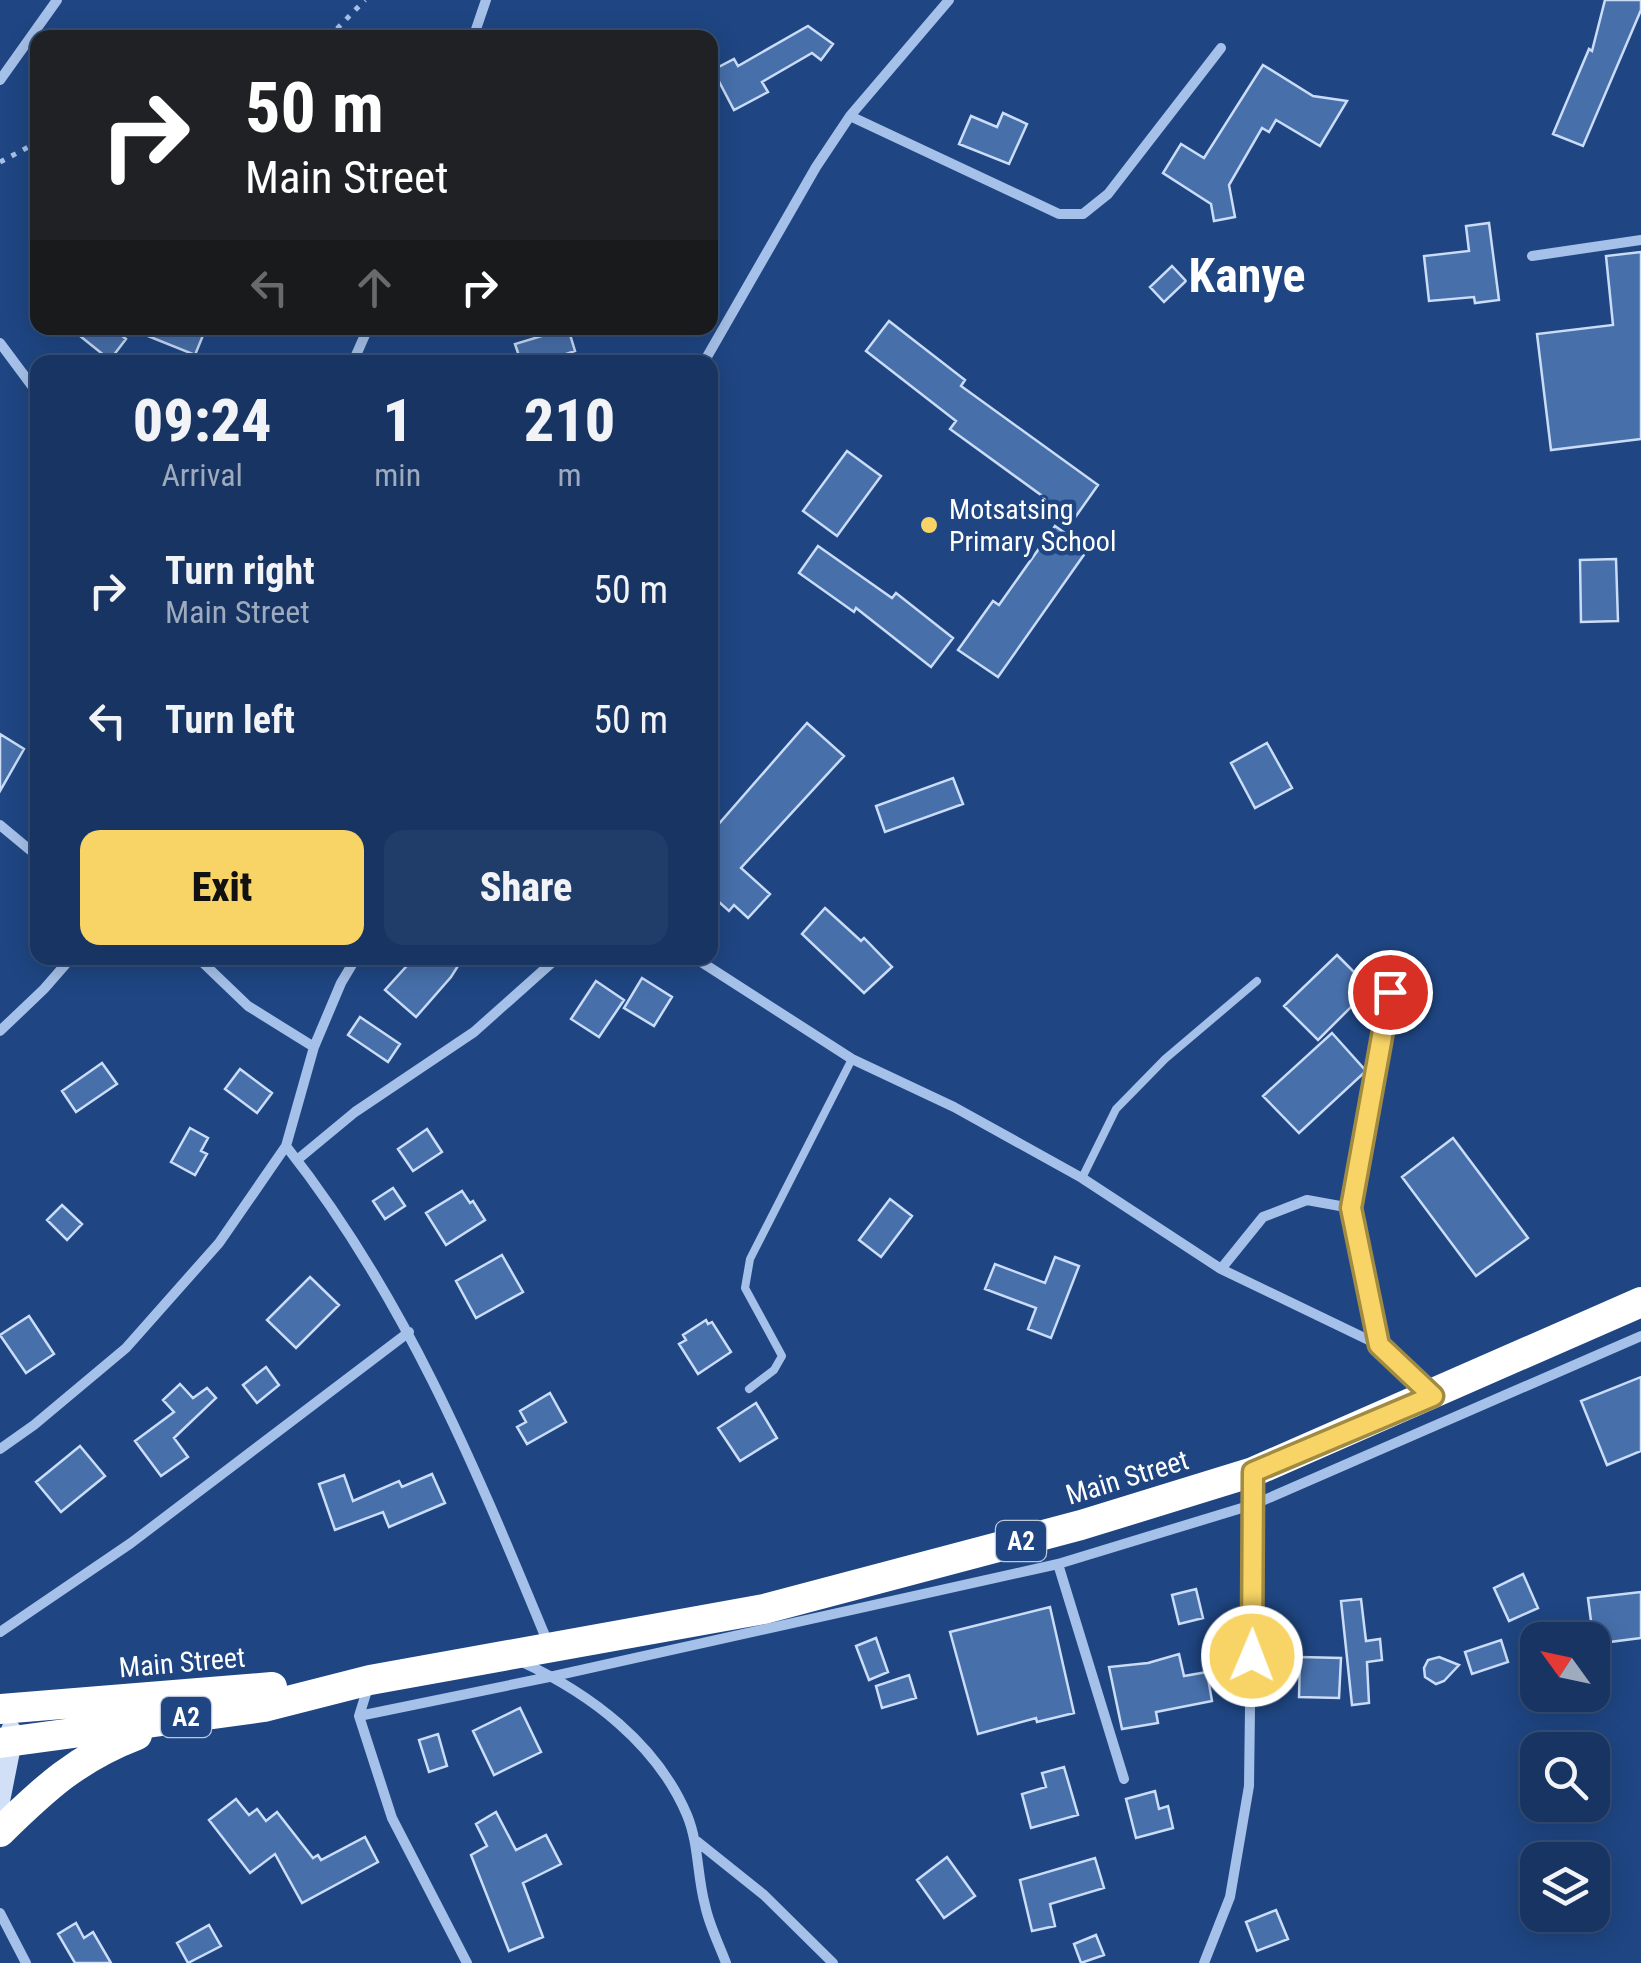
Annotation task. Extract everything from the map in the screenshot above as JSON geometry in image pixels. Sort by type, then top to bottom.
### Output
[{"type":"highway","name":"Main Street","points":[[6,1742],[264,1707],[370,1680],[509,1656],[552,1662],[1081,1526],[1253,1472],[1641,1302]]},
{"type":"highway","name":"Main Street","points":[[4,1709],[370,1680]]},
{"type":"highway","points":[[0,1832],[56,1778],[108,1746],[182,1718]]},
{"type":"street","points":[[36,30],[58,0]]},
{"type":"street","points":[[476,30],[486,0]]},
{"type":"street","points":[[708,355],[816,167],[850,116],[949,0]]},
{"type":"street","points":[[0,80],[30,39]]},
{"type":"street","points":[[850,116],[1058,214],[1084,214],[1108,194],[1221,48]]},
{"type":"street","points":[[1532,256],[1641,240]]},
{"type":"street","points":[[0,343],[30,383]]},
{"type":"street","points":[[0,825],[30,850]]},
{"type":"street","points":[[0,1030],[65,965]]},
{"type":"street","points":[[205,965],[248,1006],[314,1048]]},
{"type":"street","points":[[0,1449],[126,1348],[219,1242],[286,1146],[314,1048],[352,965]]},
{"type":"street","points":[[297,1160],[355,1112],[474,1032],[549,965]]},
{"type":"street","points":[[706,965],[852,1059],[954,1107],[1082,1178],[1221,1269],[1379,1345],[1433,1396]]},
{"type":"street","points":[[1379,1345],[1351,1208],[1390,992]]},
{"type":"street","points":[[286,1146],[381,1280],[409,1332],[476,1471],[552,1662],[659,1763],[687,1816],[705,1907],[726,1963]]},
{"type":"street","points":[[1221,1269],[1264,1218],[1308,1200],[1351,1208]]},
{"type":"street","points":[[0,1632],[130,1543],[409,1332]]},
{"type":"street","points":[[359,1716],[552,1662],[1058,1564],[1255,1504],[1641,1336]]},
{"type":"street","points":[[1204,1963],[1230,1897],[1249,1786],[1253,1472]]},
{"type":"street","points":[[1058,1564],[1124,1779]]},
{"type":"street","points":[[370,1680],[359,1716],[392,1818],[467,1963]]},
{"type":"street","points":[[0,1801],[6,1742],[4,1709]]},
{"type":"street","points":[[694,1839],[764,1895],[832,1963]]},
{"type":"street","points":[[0,1913],[26,1963]]},
{"type":"lane","points":[[1082,1178],[1116,1109],[1165,1059],[1257,981]]},
{"type":"lane","points":[[750,1390],[774,1370],[782,1356],[745,1288],[750,1259],[852,1059]]},
{"type":"path","points":[[336,30],[364,0]]},
{"type":"path","points":[[0,162],[30,146]]},
{"type":"building","points":[[1605,0],[1641,0],[1641,10],[1583,146],[1553,134],[1589,49],[1592,51]]},
{"type":"building","points":[[808,26],[833,44],[821,60],[812,53],[762,82],[768,92],[734,110],[718,80],[718,67],[734,59],[738,66]]},
{"type":"building","points":[[1263,65],[1313,96],[1347,101],[1320,146],[1276,120],[1269,132],[1262,128],[1229,185],[1235,217],[1214,221],[1211,204],[1163,173],[1181,144],[1204,158]]},
{"type":"building","points":[[1003,113],[1027,124],[1009,164],[959,144],[971,116],[997,127]]},
{"type":"building","points":[[1489,223],[1499,300],[1475,303],[1474,297],[1429,301],[1424,256],[1469,251],[1466,226]]},
{"type":"building","points":[[1641,252],[1641,439],[1551,450],[1537,334],[1613,325],[1606,256]]},
{"type":"building","points":[[1172,266],[1186,281],[1164,302],[1150,287]]},
{"type":"building","points":[[889,321],[965,380],[961,386],[1098,485],[1074,519],[950,429],[956,421],[866,351]]},
{"type":"building","points":[[79,335],[121,335],[126,339],[114,355],[104,355]]},
{"type":"building","points":[[145,335],[203,335],[195,355]]},
{"type":"building","points":[[545,335],[570,335],[575,351],[566,355],[519,355],[515,344]]},
{"type":"building","points":[[847,451],[881,476],[837,536],[803,511]]},
{"type":"building","points":[[1055,526],[1088,549],[998,677],[958,650],[993,601],[999,605]]},
{"type":"building","points":[[818,546],[892,598],[896,593],[953,638],[931,667],[856,608],[854,612],[799,573]]},
{"type":"building","points":[[1616,559],[1618,621],[1581,622],[1580,560]]},
{"type":"building","points":[[807,723],[844,756],[741,868],[770,894],[748,918],[734,905],[729,911],[718,901],[718,825]]},
{"type":"building","points":[[0,734],[24,749],[0,791]]},
{"type":"building","points":[[1267,743],[1292,788],[1255,808],[1231,763]]},
{"type":"building","points":[[953,778],[963,804],[885,832],[876,806]]},
{"type":"building","points":[[825,908],[861,941],[864,938],[892,967],[864,993],[802,934]]},
{"type":"building","points":[[1337,955],[1370,988],[1318,1040],[1284,1006]]},
{"type":"building","points":[[408,965],[459,965],[416,1017],[385,990]]},
{"type":"building","points":[[642,978],[672,997],[654,1026],[624,1008]]},
{"type":"building","points":[[596,981],[624,1000],[599,1037],[571,1019]]},
{"type":"building","points":[[360,1017],[400,1044],[388,1062],[348,1035]]},
{"type":"building","points":[[1332,1033],[1366,1071],[1299,1133],[1263,1096]]},
{"type":"building","points":[[102,1063],[117,1084],[76,1112],[62,1091]]},
{"type":"building","points":[[240,1069],[272,1093],[257,1113],[225,1089]]},
{"type":"building","points":[[190,1128],[208,1138],[201,1151],[207,1154],[195,1175],[171,1162]]},
{"type":"building","points":[[427,1129],[442,1152],[413,1171],[398,1149]]},
{"type":"building","points":[[1453,1138],[1528,1238],[1476,1276],[1402,1177]]},
{"type":"building","points":[[393,1188],[405,1206],[385,1219],[373,1201]]},
{"type":"building","points":[[462,1191],[485,1220],[446,1245],[426,1213]]},
{"type":"building","points":[[890,1199],[912,1216],[881,1257],[859,1240]]},
{"type":"building","points":[[62,1205],[82,1224],[67,1240],[47,1220]]},
{"type":"building","points":[[502,1255],[523,1292],[476,1318],[456,1281]]},
{"type":"building","points":[[1055,1257],[1079,1266],[1051,1338],[1028,1329],[1036,1308],[985,1289],[995,1264],[1045,1283]]},
{"type":"building","points":[[310,1277],[339,1305],[296,1348],[267,1320]]},
{"type":"building","points":[[29,1316],[54,1354],[26,1373],[0,1335]]},
{"type":"building","points":[[706,1320],[708,1324],[712,1322],[731,1352],[698,1374],[679,1344],[686,1340],[683,1335]]},
{"type":"building","points":[[266,1367],[279,1385],[257,1403],[243,1385]]},
{"type":"building","points":[[1641,1377],[1641,1451],[1607,1465],[1581,1401]]},
{"type":"building","points":[[180,1384],[193,1398],[207,1388],[216,1398],[174,1438],[188,1457],[161,1476],[135,1441],[174,1412],[163,1400]]},
{"type":"building","points":[[550,1393],[566,1422],[527,1444],[517,1427],[526,1422],[520,1411]]},
{"type":"building","points":[[756,1403],[777,1438],[740,1461],[718,1428]]},
{"type":"building","points":[[80,1446],[105,1476],[61,1512],[36,1482]]},
{"type":"building","points":[[432,1474],[445,1503],[389,1527],[383,1512],[335,1530],[319,1484],[344,1475],[353,1501],[399,1481],[402,1487]]},
{"type":"building","points":[[1523,1574],[1538,1608],[1509,1621],[1494,1588]]},
{"type":"building","points":[[1196,1589],[1203,1618],[1179,1624],[1172,1595]]},
{"type":"building","points":[[1641,1592],[1641,1638],[1610,1642],[1610,1622],[1591,1622],[1588,1598]]},
{"type":"building","points":[[1361,1599],[1366,1641],[1380,1639],[1382,1660],[1367,1662],[1369,1703],[1352,1705],[1341,1601]]},
{"type":"building","points":[[1050,1607],[1074,1713],[1037,1722],[1036,1718],[978,1734],[950,1632]]},
{"type":"building","points":[[876,1638],[888,1672],[869,1680],[856,1646]]},
{"type":"building","points":[[1501,1640],[1508,1662],[1472,1674],[1465,1652]]},
{"type":"building","points":[[1179,1654],[1184,1676],[1207,1672],[1212,1701],[1156,1712],[1158,1723],[1122,1729],[1109,1667],[1148,1663]]},
{"type":"building","points":[[1300,1657],[1341,1658],[1339,1698],[1299,1697]]},
{"type":"building","points":[[1439,1657],[1459,1665],[1436,1684],[1425,1677],[1424,1668],[1428,1660]]},
{"type":"building","points":[[909,1675],[916,1698],[882,1708],[876,1686]]},
{"type":"building","points":[[520,1708],[541,1752],[494,1775],[473,1731]]},
{"type":"building","points":[[438,1734],[447,1766],[429,1772],[419,1740]]},
{"type":"building","points":[[1064,1767],[1078,1815],[1031,1828],[1022,1794],[1046,1787],[1042,1773]]},
{"type":"building","points":[[1155,1791],[1159,1809],[1168,1806],[1173,1828],[1136,1838],[1126,1799]]},
{"type":"building","points":[[236,1799],[249,1815],[257,1809],[266,1821],[277,1812],[313,1858],[318,1855],[321,1860],[365,1837],[378,1862],[302,1903],[275,1854],[250,1873],[209,1820]]},
{"type":"building","points":[[496,1812],[516,1850],[546,1835],[561,1864],[523,1883],[543,1937],[509,1951],[471,1855],[487,1846],[476,1824]]},
{"type":"building","points":[[947,1857],[975,1896],[944,1918],[917,1880]]},
{"type":"building","points":[[1095,1858],[1104,1888],[1050,1904],[1055,1926],[1032,1931],[1020,1880]]},
{"type":"building","points":[[1276,1910],[1288,1939],[1257,1951],[1246,1922]]},
{"type":"building","points":[[76,1923],[84,1938],[93,1932],[111,1963],[75,1963],[58,1934]]},
{"type":"building","points":[[209,1925],[221,1946],[188,1963],[177,1943]]},
{"type":"building","points":[[1096,1935],[1104,1955],[1081,1963],[1074,1944]]},
{"type":"place","name":"Motsatsing Primary School","points":[[929,525]]},
{"type":"district","name":"Kanye","points":[[1247,275]]},
{"type":"route","points":[[1252,1656],[1253,1472],[1433,1396],[1379,1345],[1351,1208],[1390,992]]}]
